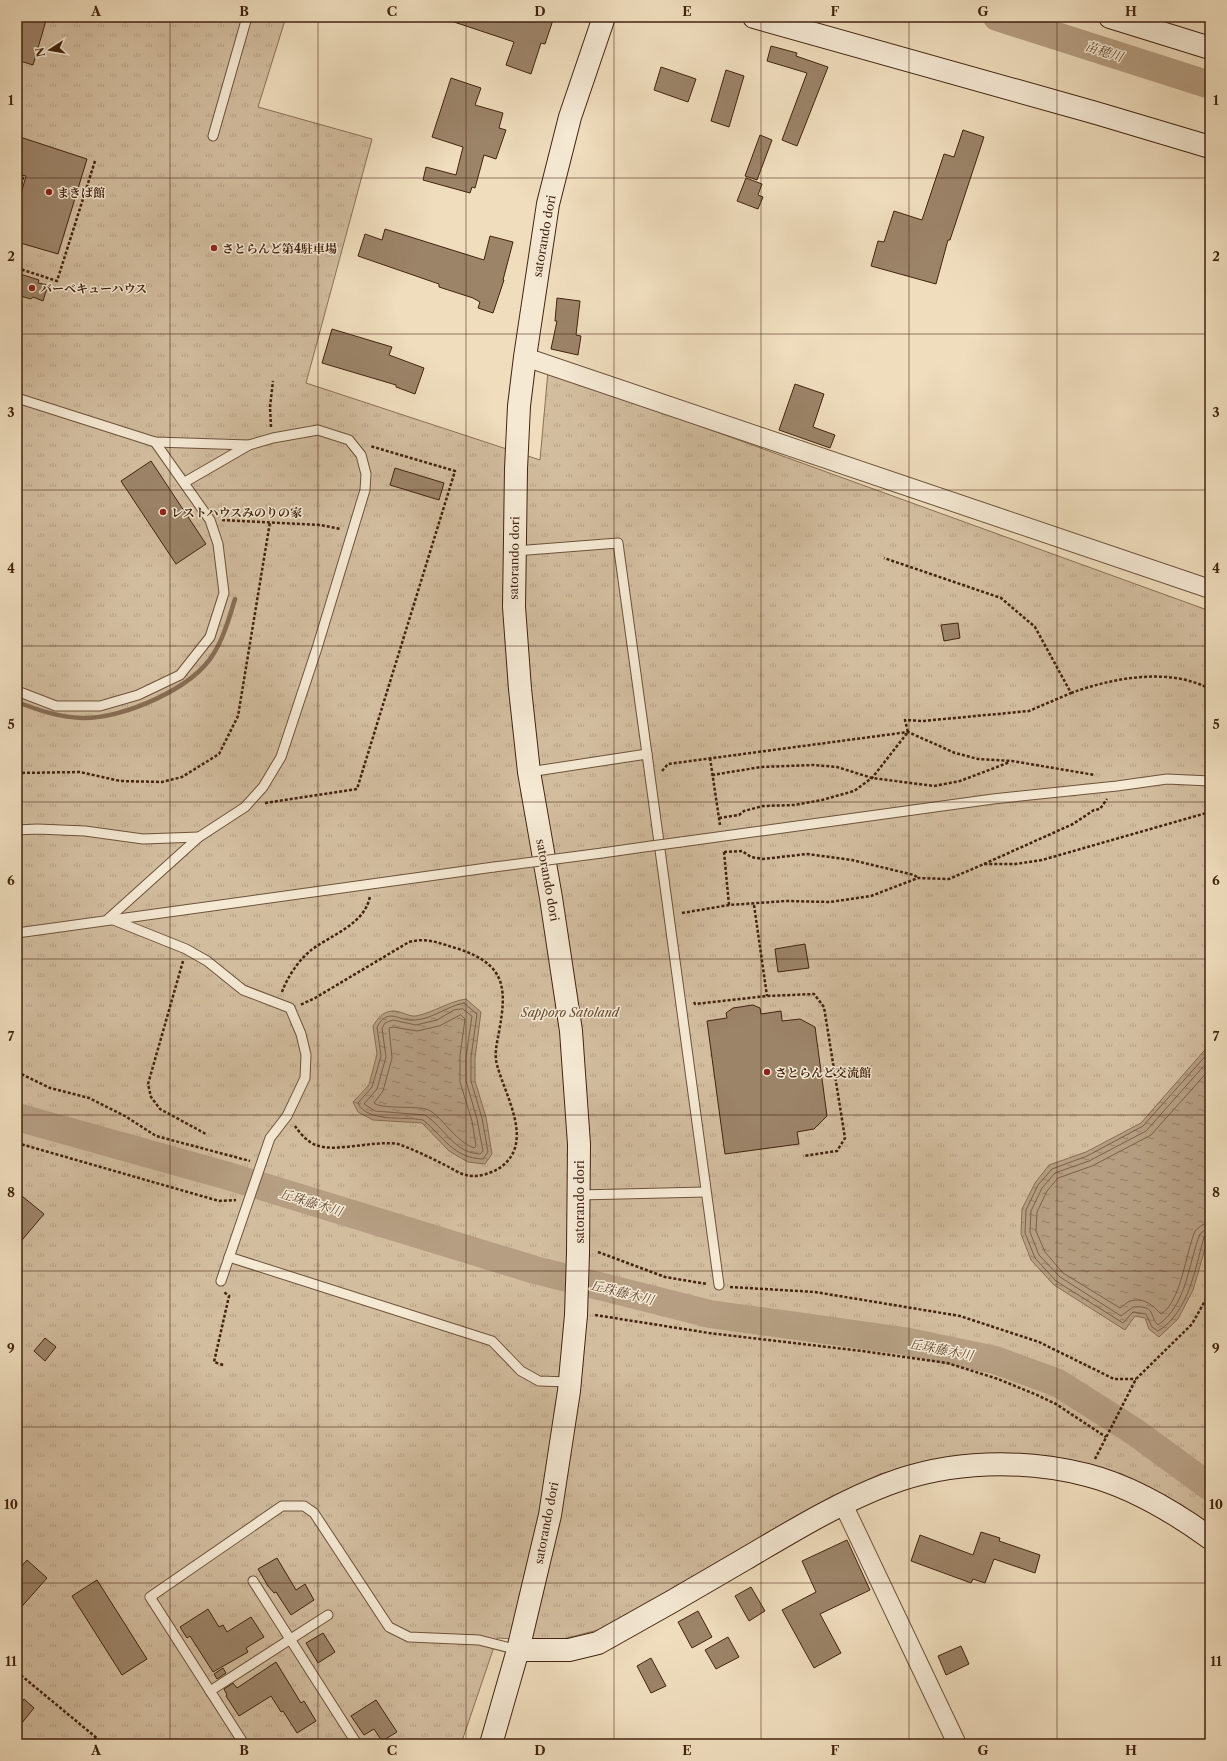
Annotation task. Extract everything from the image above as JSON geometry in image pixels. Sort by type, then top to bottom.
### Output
[{"type":"street","name":"satorando dori","points":[[491,1744],[518,1650],[550,1515],[569,1382],[585,1315],[588,1254],[579,1196],[578,1144],[571,1031],[551,898],[529,772],[520,689],[514,607],[514,551],[516,453],[519,406],[548,204],[570,117],[604,17]]},
{"type":"street","points":[[754,17],[1096,113],[1210,148]]},
{"type":"street","points":[[1110,17],[1210,48]]},
{"type":"street","points":[[525,357],[1210,589]]},
{"type":"street","points":[[518,1650],[569,1650],[598,1643],[844,1504],[889,1484],[945,1469],[996,1464],[1050,1468],[1088,1475],[1174,1513],[1210,1538]]},
{"type":"street","points":[[844,1504],[957,1744]]},
{"type":"lane","points":[[213,136],[247,17]]},
{"type":"lane","points":[[17,398],[155,442],[249,445]]},
{"type":"lane","points":[[110,919],[199,837],[245,806],[263,787],[281,757],[353,531],[365,490],[366,474],[361,455],[349,440],[318,430],[273,438],[249,445],[185,482]]},
{"type":"lane","points":[[17,691],[56,706],[100,706],[138,695],[180,675],[210,637],[224,593],[218,544],[210,520],[185,482],[155,442]]},
{"type":"lane","points":[[514,551],[618,543],[719,1285]]},
{"type":"lane","points":[[529,772],[647,754]]},
{"type":"lane","points":[[17,933],[372,883],[993,799],[1117,786],[1167,779],[1210,780]]},
{"type":"lane","points":[[17,830],[37,829],[85,831],[143,839],[199,837]]},
{"type":"lane","points":[[110,919],[186,949],[206,962],[242,990],[290,1008],[301,1034],[306,1056],[305,1078],[287,1116],[270,1138],[258,1168],[221,1281]]},
{"type":"lane","points":[[579,1196],[706,1192]]},
{"type":"lane","points":[[228,1257],[492,1342],[521,1371],[539,1381],[569,1382]]},
{"type":"lane","points":[[244,1744],[150,1597],[282,1506],[304,1506],[314,1513],[389,1627],[409,1637],[479,1640],[518,1650]]},
{"type":"lane","points":[[253,1581],[357,1744]]},
{"type":"lane","points":[[210,1691],[328,1615]]},
{"type":"path","points":[[17,268],[57,281],[95,161]]},
{"type":"path","points":[[17,176],[23,178],[17,199]]},
{"type":"path","points":[[273,381],[270,407],[273,438]]},
{"type":"path","points":[[245,806],[357,789],[455,472],[349,440]]},
{"type":"path","points":[[210,520],[320,525],[353,531]]},
{"type":"path","points":[[17,773],[80,772],[120,781],[162,782],[182,777],[219,754],[238,716],[270,522]]},
{"type":"path","points":[[884,558],[1001,598],[1035,627],[1071,693]]},
{"type":"path","points":[[908,732],[905,720],[923,721],[1028,711],[1071,693],[1113,680],[1135,678],[1174,678],[1210,689]]},
{"type":"path","points":[[719,818],[740,816],[744,811],[763,806],[794,805],[822,800],[854,790],[872,778],[908,732]]},
{"type":"path","points":[[662,772],[668,764],[908,732],[955,753],[978,759],[1012,761],[1054,769],[1088,773],[1117,786],[1100,809],[1094,810],[1073,824],[949,879],[918,878],[871,896],[830,902],[786,901],[729,905],[682,913]]},
{"type":"path","points":[[712,775],[762,767],[814,765],[837,767],[872,778],[934,786],[966,780],[1012,761]]},
{"type":"path","points":[[984,864],[1015,864],[1042,860],[1210,812]]},
{"type":"path","points":[[724,852],[742,851],[751,857],[763,859],[807,854],[852,860],[914,874],[918,878]]},
{"type":"path","points":[[278,1003],[288,980],[300,961],[309,952],[359,918],[368,905],[372,883]]},
{"type":"path","points":[[754,904],[767,996]]},
{"type":"path","points":[[681,905],[683,921]]},
{"type":"path","points":[[287,1116],[300,1134],[316,1145],[334,1147],[386,1142],[398,1144],[467,1175],[483,1176],[507,1163],[516,1149],[518,1133],[496,1064],[496,1050],[504,1005],[503,992],[497,975],[488,963],[471,954],[431,940],[420,939],[409,942],[315,998],[290,1008]]},
{"type":"path","points":[[186,949],[148,1084],[151,1097],[160,1109],[206,1134]]},
{"type":"path","points":[[694,996],[695,1004],[767,996],[814,994],[824,1007],[845,1138],[837,1151],[803,1156]]},
{"type":"path","points":[[17,1072],[50,1088],[90,1098],[125,1116],[156,1136],[258,1168]]},
{"type":"path","points":[[17,1143],[219,1200],[248,1198]]},
{"type":"path","points":[[588,1254],[665,1277],[738,1288],[815,1292],[960,1316],[1039,1342],[1114,1379],[1136,1379]]},
{"type":"path","points":[[221,1281],[220,1288],[229,1296],[214,1362],[223,1365]]},
{"type":"path","points":[[1088,1475],[1136,1379],[1192,1324],[1210,1292]]},
{"type":"path","points":[[585,1315],[709,1333],[862,1351],[947,1363],[998,1379],[1037,1395],[1056,1404],[1106,1437]]},
{"type":"path","points":[[17,1446],[20,1448],[17,1451]]},
{"type":"path","points":[[17,1672],[104,1744]]},
{"type":"path","points":[[91,1744],[96,1738]]},
{"type":"green space","name":"Sapporo Satoland","points":[[17,17],[286,17],[258,107],[372,139],[306,383],[540,460],[548,371],[1210,611],[1210,1523],[1146,1487],[947,1458],[880,1474],[821,1504],[602,1629],[555,1641],[497,1638],[461,1744],[17,1744]]},
{"type":"water","points":[[466,999],[481,1012],[475,1058],[475,1081],[486,1117],[492,1154],[485,1164],[468,1162],[449,1151],[422,1123],[373,1120],[358,1112],[353,1102],[369,1085],[377,1054],[373,1026],[381,1016],[395,1011],[410,1016],[416,1016],[453,1002]]},
{"type":"water","points":[[1210,1044],[1210,1232],[1193,1290],[1178,1319],[1159,1337],[1149,1329],[1145,1318],[1135,1316],[1125,1330],[1054,1285],[1031,1260],[1021,1234],[1022,1209],[1035,1183],[1049,1165],[1086,1152],[1141,1123]]},
{"type":"building","points":[[17,17],[47,17],[33,65],[17,60]]},
{"type":"building","points":[[445,17],[554,17],[545,44],[541,43],[531,74],[506,65],[514,42],[445,19]]},
{"type":"building","points":[[771,46],[797,53],[796,56],[828,67],[797,146],[782,140],[807,73],[767,61]]},
{"type":"building","points":[[661,67],[696,79],[688,102],[654,90]]},
{"type":"building","points":[[726,70],[744,76],[729,127],[711,121]]},
{"type":"building","points":[[451,78],[481,88],[475,105],[503,113],[499,128],[506,130],[496,159],[484,155],[475,188],[472,187],[470,193],[423,180],[426,167],[456,175],[463,147],[432,137]]},
{"type":"building","points":[[963,130],[984,137],[950,240],[948,240],[936,284],[871,266],[878,241],[884,242],[894,211],[922,220],[944,154],[954,157]]},
{"type":"building","points":[[760,135],[772,140],[757,180],[745,176]]},
{"type":"building","name":"まきば館","points":[[17,136],[87,159],[58,254],[17,242],[17,208],[26,176],[17,174]]},
{"type":"building","points":[[746,178],[762,184],[758,195],[763,197],[758,209],[737,201]]},
{"type":"building","points":[[385,229],[484,260],[490,236],[513,242],[504,280],[493,313],[478,308],[480,302],[473,298],[439,287],[439,284],[358,256],[365,234],[382,240]]},
{"type":"building","name":"バーベキューハウス","points":[[17,273],[39,280],[38,283],[48,285],[43,301],[33,297],[31,299],[17,295]]},
{"type":"building","points":[[557,298],[580,301],[576,335],[581,336],[578,355],[551,349],[557,321],[555,321]]},
{"type":"building","points":[[332,329],[392,347],[389,355],[424,368],[415,394],[396,387],[396,385],[322,363]]},
{"type":"building","points":[[795,384],[824,394],[813,427],[835,435],[830,448],[779,430]]},
{"type":"building","name":"レストハウスみのりの家","points":[[151,461],[206,544],[176,564],[121,481]]},
{"type":"building","points":[[395,468],[444,483],[439,500],[390,485]]},
{"type":"building","points":[[958,623],[960,638],[944,641],[941,625]]},
{"type":"building","points":[[805,944],[809,968],[778,972],[775,949]]},
{"type":"building","name":"さとらんど交流館","points":[[753,1005],[760,1008],[761,1014],[781,1011],[782,1021],[800,1019],[815,1027],[827,1116],[814,1129],[797,1132],[799,1144],[725,1154],[707,1021],[727,1018],[726,1013],[733,1008]]},
{"type":"building","points":[[17,1192],[44,1214],[17,1246]]},
{"type":"building","points":[[45,1338],[56,1347],[45,1361],[34,1351]]},
{"type":"building","points":[[981,1532],[1000,1538],[999,1541],[1040,1555],[1035,1573],[994,1559],[985,1583],[973,1579],[971,1583],[911,1561],[920,1535],[973,1555]]},
{"type":"building","points":[[847,1540],[870,1590],[820,1614],[841,1653],[814,1668],[782,1610],[816,1592],[802,1561]]},
{"type":"building","points":[[277,1558],[296,1590],[305,1584],[314,1600],[291,1615],[276,1592],[274,1593],[268,1586],[258,1569]]},
{"type":"building","points":[[27,1560],[47,1578],[17,1612],[17,1571]]},
{"type":"building","points":[[97,1580],[147,1659],[122,1675],[72,1596]]},
{"type":"building","points":[[751,1587],[765,1611],[749,1621],[735,1596]]},
{"type":"building","points":[[208,1609],[219,1627],[223,1625],[227,1632],[251,1617],[264,1637],[246,1648],[248,1652],[213,1672],[190,1636],[187,1638],[180,1627]]},
{"type":"building","points":[[698,1611],[712,1637],[692,1648],[678,1622]]},
{"type":"building","points":[[323,1633],[335,1652],[318,1663],[306,1643]]},
{"type":"building","points":[[728,1637],[739,1657],[716,1669],[705,1650]]},
{"type":"building","points":[[961,1646],[969,1664],[946,1675],[938,1656]]},
{"type":"building","points":[[651,1658],[666,1686],[651,1693],[637,1666]]},
{"type":"building","points":[[276,1662],[301,1703],[304,1701],[316,1721],[297,1733],[271,1696],[239,1716],[226,1696],[227,1695],[224,1689],[233,1683],[237,1688]]},
{"type":"building","points":[[223,1668],[226,1673],[217,1679],[214,1674]]},
{"type":"building","points":[[24,1699],[34,1708],[17,1729],[17,1707]]},
{"type":"building","points":[[376,1700],[397,1732],[382,1741],[374,1729],[364,1735],[351,1716]]},
{"type":"waterway","name":"苗穂川","points":[[997,17],[1210,85]]},
{"type":"waterway","points":[[17,702],[56,715],[82,718],[98,717],[117,713],[155,699],[174,690],[204,666],[214,653],[221,640],[235,599]]},
{"type":"waterway","name":"丘珠藤木川","points":[[17,1117],[228,1176],[535,1270],[710,1314],[904,1341],[995,1360],[1058,1383],[1135,1432],[1210,1487]]},
{"type":"place","name":"まきば館","points":[[49,192]]},
{"type":"place","name":"さとらんど第4駐車場","points":[[214,248]]},
{"type":"place","name":"バーベキューハウス","points":[[32,288]]},
{"type":"place","name":"レストハウスみのりの家","points":[[163,512]]},
{"type":"place","name":"さとらんど交流館","points":[[767,1072]]}]
